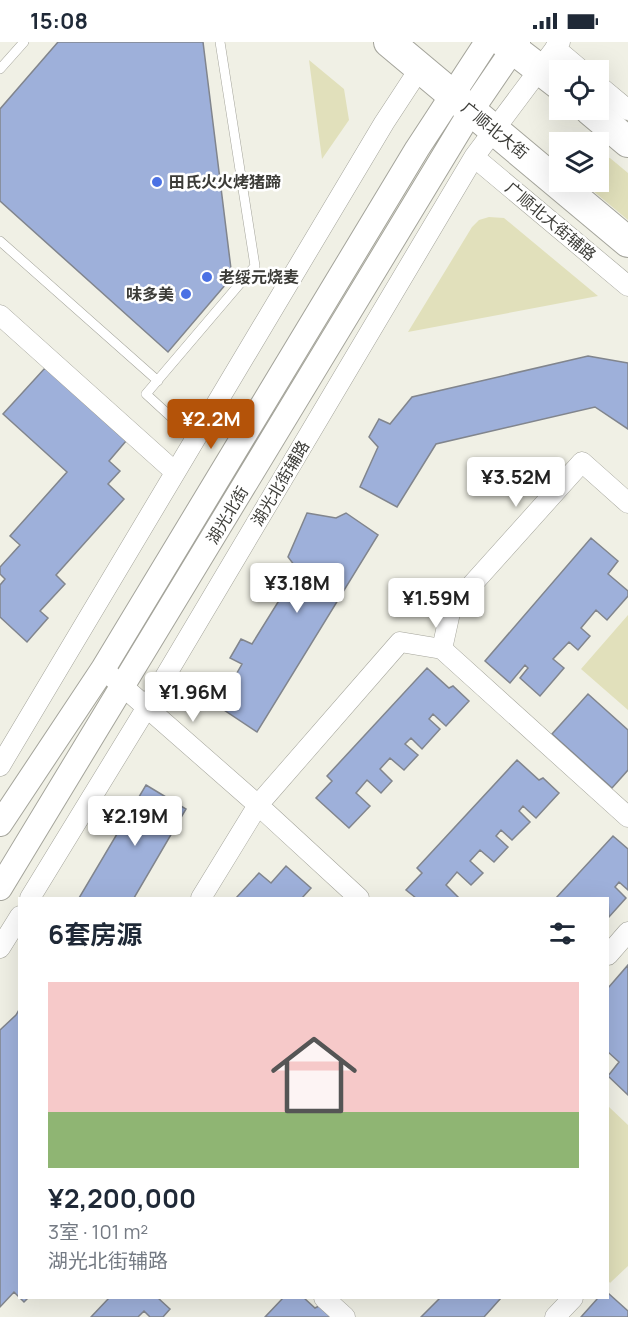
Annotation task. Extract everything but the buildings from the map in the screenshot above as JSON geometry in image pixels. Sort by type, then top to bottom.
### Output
[{"type":"main road","name":"广顺北大街","points":[[389,42],[628,242]]},
{"type":"main road","points":[[506,44],[551,60]]},
{"type":"main road","points":[[602,120],[628,142]]},
{"type":"main road","points":[[609,147],[628,148]]},
{"type":"main road","points":[[581,192],[588,208]]},
{"type":"street","points":[[472,111],[506,44]]},
{"type":"street","name":"湖光北街辅路","points":[[31,897],[147,707],[474,157],[472,111],[549,64]]},
{"type":"street","points":[[0,766],[384,123],[420,68]]},
{"type":"street","points":[[609,94],[628,110]]},
{"type":"street","name":"湖光北街","points":[[0,824],[472,111]]},
{"type":"street","name":"湖光北街","points":[[0,888],[472,111]]},
{"type":"street","name":"广顺北大街辅路","points":[[474,157],[628,286]]},
{"type":"street","points":[[0,315],[176,472]]},
{"type":"street","points":[[441,649],[451,608],[582,462],[628,503]]},
{"type":"street","points":[[202,897],[258,806],[400,642],[441,649],[625,808]]},
{"type":"street","points":[[103,669],[358,897]]},
{"type":"street","points":[[0,948],[18,919]]},
{"type":"street","points":[[609,954],[628,932]]},
{"type":"street","points":[[325,1299],[345,1317]]},
{"type":"street","points":[[555,1317],[572,1299]]},
{"type":"lane","points":[[0,69],[24,42]]},
{"type":"lane","points":[[195,439],[146,394],[255,266],[220,42]]},
{"type":"lane","points":[[0,242],[158,381]]},
{"type":"green space","points":[[309,60],[344,89],[349,120],[322,159]]},
{"type":"green space","points":[[609,158],[628,173],[628,220],[594,192],[609,192]]},
{"type":"green space","points":[[489,217],[504,218],[598,296],[408,332],[472,227],[479,220]]},
{"type":"green space","points":[[628,615],[628,710],[581,669]]},
{"type":"green space","points":[[609,1107],[628,1125],[628,1266],[610,1283]]},
{"type":"place","name":"田氏火火烤猪蹄","points":[[157,182]]},
{"type":"place","name":"老绥元烧麦","points":[[207,277]]},
{"type":"place","name":"味多美","points":[[186,294]]}]
